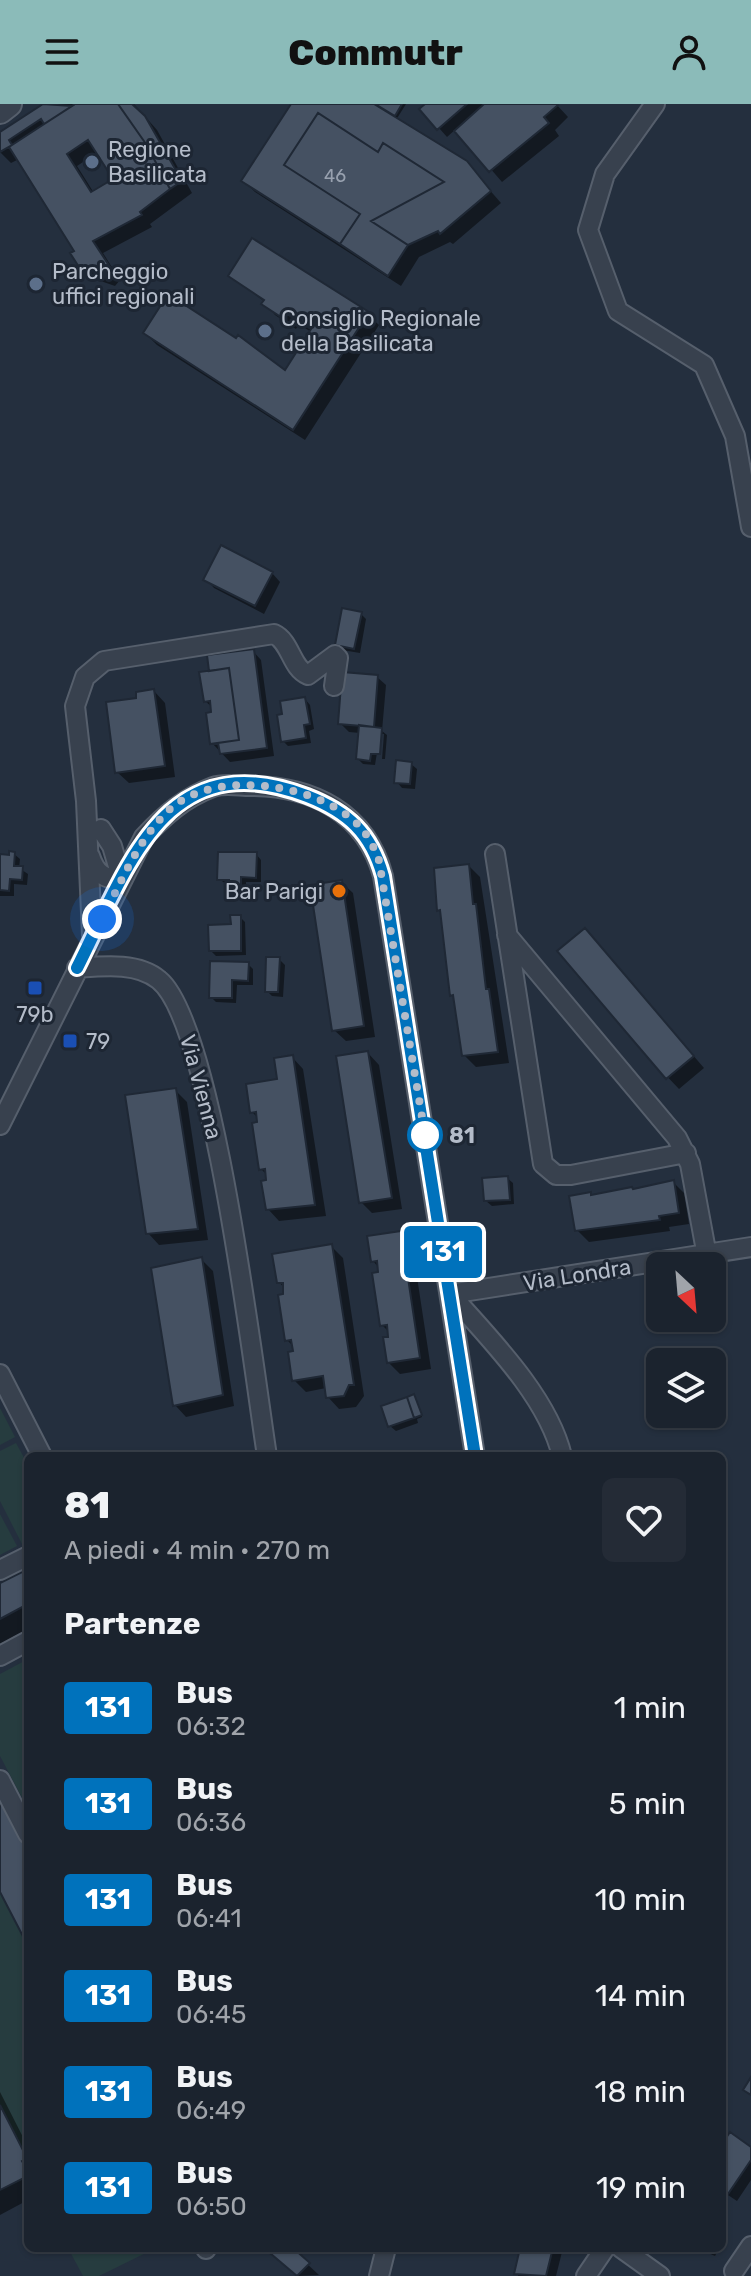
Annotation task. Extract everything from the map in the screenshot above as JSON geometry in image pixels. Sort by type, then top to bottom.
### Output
[{"type":"street","points":[[0,111],[9,104]]},
{"type":"street","points":[[655,104],[605,174],[588,230],[618,311],[704,365],[735,436],[751,527]]},
{"type":"street","points":[[92,938],[86,801],[75,706],[85,677],[104,661],[274,634],[281,637],[302,672],[308,675],[335,655],[338,658],[334,686]]},
{"type":"street","points":[[0,1125],[144,837],[172,807],[216,785],[267,786],[334,807],[362,829],[378,855],[383,876],[474,1452]]},
{"type":"street","points":[[86,801],[112,846],[122,880]]},
{"type":"street","points":[[101,829],[123,837],[155,825]]},
{"type":"street","points":[[87,845],[99,874],[108,879],[122,880]]},
{"type":"street","points":[[495,854],[543,1164],[556,1175],[571,1175],[686,1153]]},
{"type":"street","points":[[507,935],[677,1138],[686,1153],[706,1252]]},
{"type":"street","name":"Via Vienna","points":[[77,968],[138,969],[159,980],[172,995],[185,1027],[213,1118],[266,1452]]},
{"type":"street","name":"Via Londra","points":[[726,1252],[751,1247]]},
{"type":"street","name":"Via Londra","points":[[450,1294],[646,1265]]},
{"type":"street","points":[[450,1294],[508,1360],[553,1429],[561,1452]]},
{"type":"street","points":[[0,1374],[40,1452]]},
{"type":"street","points":[[0,1570],[24,1558]]},
{"type":"street","points":[[0,1656],[24,1643]]},
{"type":"street","points":[[0,1780],[24,1826]]},
{"type":"street","points":[[729,2274],[751,2246]]},
{"type":"street","points":[[379,2276],[385,2252]]},
{"type":"street","points":[[586,2276],[602,2252]]},
{"type":"street","points":[[627,2252],[660,2276]]},
{"type":"green space","points":[[0,1408],[15,1437],[0,1445]]},
{"type":"green space","points":[[16,1443],[24,1458],[22,1544],[0,1501],[0,1451]]},
{"type":"green space","points":[[0,1514],[17,1546],[0,1555]]},
{"type":"green space","points":[[24,1661],[24,1801],[0,1756],[0,1674]]},
{"type":"green space","points":[[0,1892],[24,1938],[24,2152],[0,2105]]},
{"type":"green space","points":[[70,2252],[148,2252],[99,2276],[83,2276]]},
{"type":"building","points":[[43,104],[72,106],[44,124],[41,119],[9,140],[12,145],[0,152],[0,132]]},
{"type":"building","points":[[75,104],[118,104],[146,144],[170,189],[140,212],[142,215],[93,241],[110,267],[103,275],[79,267],[70,253],[74,251],[9,147]],"holes":[[[88,140],[113,179],[91,192],[67,154]]]},
{"type":"building","points":[[118,104],[132,104],[145,116],[182,181],[170,189],[146,144]]},
{"type":"building","points":[[291,104],[374,104],[467,161],[491,191],[440,234],[438,231],[408,245],[371,221],[444,182],[383,143],[378,152],[318,113],[284,165],[360,214],[340,244],[241,181]]},
{"type":"building","points":[[375,104],[402,104],[395,116]]},
{"type":"building","points":[[425,104],[467,104],[437,130],[419,109]]},
{"type":"building","points":[[484,104],[558,105],[544,117],[549,123],[489,172],[454,131]]},
{"type":"building","points":[[318,113],[378,152],[383,143],[444,182],[371,221],[408,245],[388,276],[340,244],[360,214],[284,165]]},
{"type":"building","points":[[252,238],[369,312],[293,430],[143,333],[168,294],[236,338],[238,335],[285,370],[311,329],[287,314],[284,319],[261,304],[264,300],[228,276]]},
{"type":"building","points":[[221,545],[273,572],[255,606],[203,580]]},
{"type":"building","points":[[342,608],[362,612],[354,649],[335,645]]},
{"type":"building","points":[[254,649],[267,748],[220,754],[218,743],[239,740],[229,668],[209,671],[207,655]]},
{"type":"building","points":[[229,668],[239,740],[210,744],[206,713],[211,712],[210,701],[204,702],[199,672]]},
{"type":"building","points":[[342,672],[378,675],[374,727],[338,724]]},
{"type":"building","points":[[154,689],[165,766],[115,773],[106,702],[136,698],[136,692]]},
{"type":"building","points":[[305,697],[310,724],[304,725],[306,738],[281,742],[277,715],[282,714],[280,701]]},
{"type":"building","points":[[359,725],[382,728],[380,754],[371,754],[370,761],[356,759]]},
{"type":"building","points":[[396,760],[412,762],[410,784],[394,783]]},
{"type":"building","points":[[9,851],[15,852],[14,866],[23,866],[22,880],[10,879],[9,891],[0,890],[0,854],[9,855]]},
{"type":"building","points":[[218,852],[257,852],[256,878],[241,877],[241,886],[229,886],[229,880],[217,880]]},
{"type":"building","points":[[469,864],[498,1052],[462,1056],[453,995],[450,996],[440,910],[437,911],[434,868]]},
{"type":"building","points":[[342,880],[364,1026],[332,1031],[310,885]]},
{"type":"building","points":[[230,915],[241,915],[241,951],[209,951],[208,925],[231,924]]},
{"type":"building","points":[[585,928],[694,1056],[666,1079],[557,951]]},
{"type":"building","points":[[266,957],[280,957],[278,992],[265,992]]},
{"type":"building","points":[[210,961],[249,962],[248,981],[232,980],[232,998],[209,998]]},
{"type":"building","points":[[368,1051],[392,1198],[359,1203],[336,1056]]},
{"type":"building","points":[[293,1055],[315,1205],[266,1210],[261,1181],[266,1180],[265,1169],[259,1170],[252,1123],[257,1122],[256,1112],[250,1113],[246,1084],[277,1079],[274,1058]]},
{"type":"building","points":[[176,1088],[198,1229],[146,1234],[125,1095]]},
{"type":"building","points":[[508,1176],[510,1200],[484,1201],[482,1178]]},
{"type":"building","points":[[674,1180],[679,1213],[659,1216],[660,1220],[575,1231],[569,1196],[633,1189]]},
{"type":"building","points":[[401,1231],[420,1358],[387,1363],[383,1337],[388,1337],[387,1325],[380,1326],[372,1273],[378,1272],[377,1261],[371,1262],[367,1236]]},
{"type":"building","points":[[332,1244],[354,1385],[349,1385],[344,1396],[326,1398],[323,1376],[292,1381],[288,1352],[293,1351],[291,1340],[285,1341],[278,1295],[283,1294],[283,1283],[277,1283],[272,1254]]},
{"type":"building","points":[[202,1257],[223,1395],[173,1406],[151,1268]]},
{"type":"building","points":[[414,1394],[422,1415],[414,1418],[407,1397]]},
{"type":"building","points":[[407,1397],[414,1418],[388,1427],[381,1406]]},
{"type":"building","points":[[24,1571],[24,1606],[0,1619],[0,1583]]},
{"type":"building","points":[[0,1798],[24,1844],[24,1938],[0,1892]]},
{"type":"building","points":[[751,2077],[751,2095],[743,2090]]},
{"type":"building","points":[[0,2105],[24,2152],[24,2178],[0,2190]]},
{"type":"building","points":[[730,2132],[751,2147],[751,2160],[728,2194],[726,2193],[726,2138]]},
{"type":"building","points":[[269,2252],[298,2252],[310,2263],[297,2276]]},
{"type":"building","points":[[519,2252],[552,2252],[546,2276],[514,2274]]},
{"type":"bus line","name":"131","points":[[77,968],[144,837],[172,807],[216,785],[267,786],[295,792],[334,807],[362,829],[378,855],[383,876],[474,1452]]},
{"type":"place","name":"Regione Basilicata","points":[[92,162]]},
{"type":"place","name":"Parcheggio uffici regionali","points":[[36,284]]},
{"type":"place","name":"Consiglio Regionale della Basilicata","points":[[265,331]]},
{"type":"place","name":"Bar Parigi","points":[[339,891]]},
{"type":"place","name":"79b","points":[[35,988]]},
{"type":"place","name":"79","points":[[70,1041]]},
{"type":"place","name":"81","points":[[425,1135]]},
{"type":"route","points":[[102,919],[144,837],[172,807],[216,785],[267,786],[295,792],[334,807],[362,829],[378,855],[425,1135]]}]
